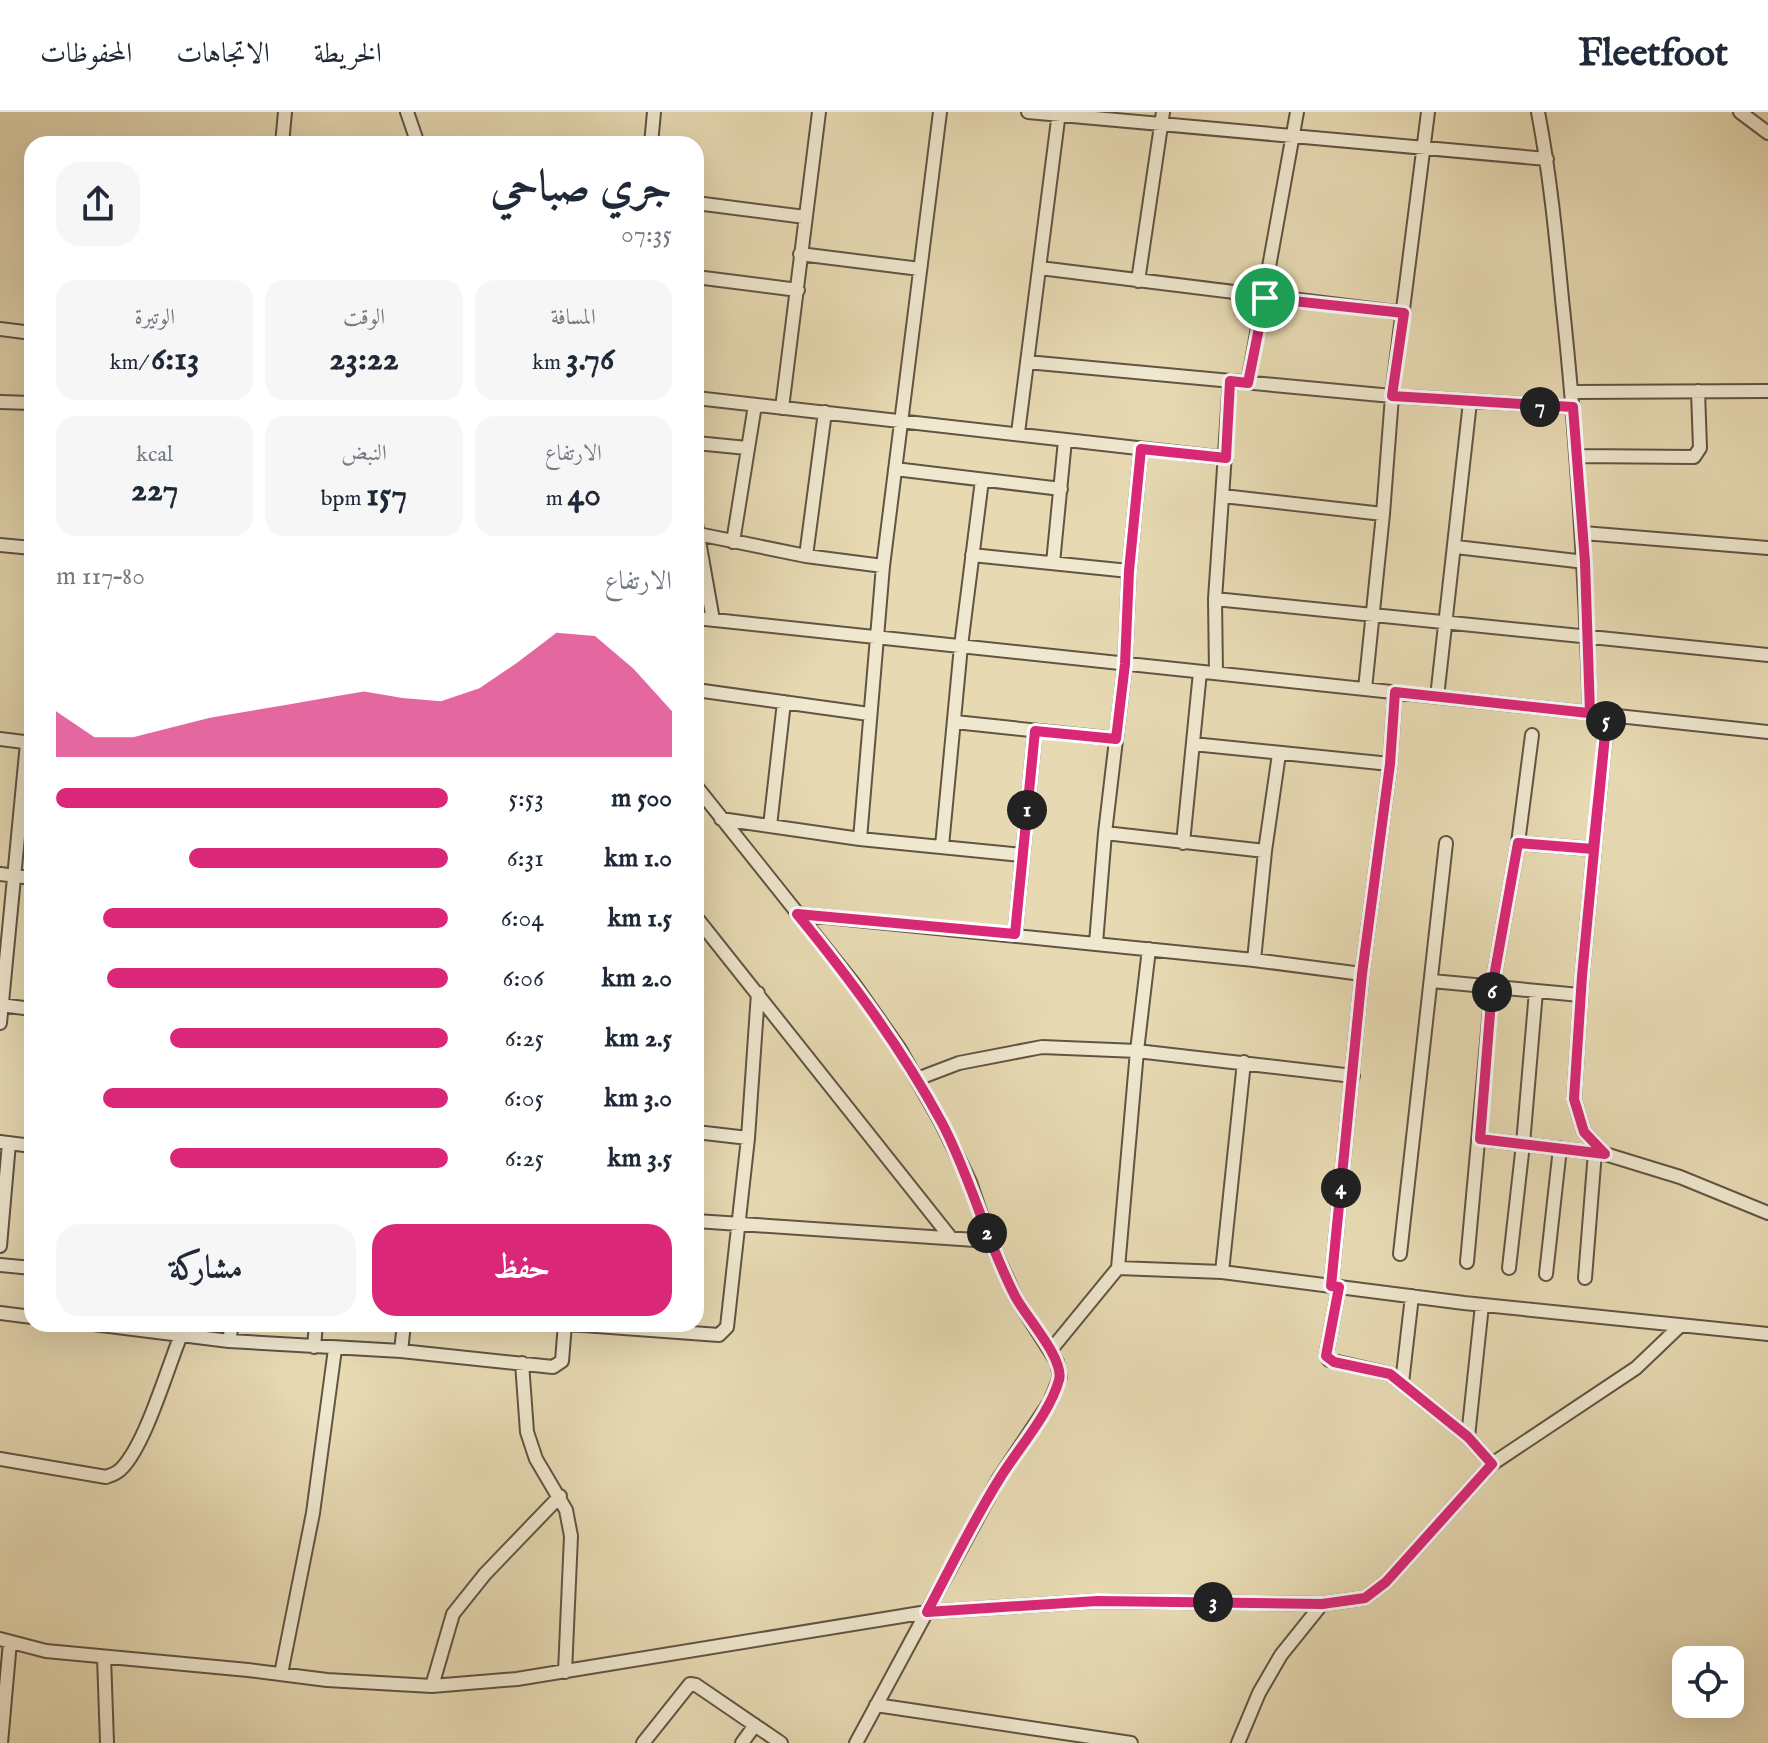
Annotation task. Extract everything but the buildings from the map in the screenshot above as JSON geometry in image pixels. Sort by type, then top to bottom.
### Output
[{"type":"street","points":[[283,136],[285,112]]},
{"type":"street","points":[[407,112],[415,136]]},
{"type":"street","points":[[652,136],[654,112]]},
{"type":"street","points":[[782,408],[819,112]]},
{"type":"street","points":[[860,839],[883,566],[940,112]]},
{"type":"street","points":[[1028,112],[1162,118],[1293,136],[1547,159]]},
{"type":"street","points":[[1248,383],[1297,112]]},
{"type":"street","points":[[1365,689],[1392,396],[1428,112]]},
{"type":"street","points":[[1538,112],[1547,159],[1572,392],[1585,562],[1590,713]]},
{"type":"street","points":[[1740,112],[1768,133]]},
{"type":"street","points":[[1018,433],[1059,113]]},
{"type":"street","points":[[1138,281],[1162,118]]},
{"type":"street","points":[[704,204],[805,217]]},
{"type":"street","points":[[800,254],[920,269]]},
{"type":"street","points":[[1040,268],[1404,313]]},
{"type":"street","points":[[704,278],[798,290]]},
{"type":"street","points":[[0,329],[24,332]]},
{"type":"street","points":[[1027,362],[1392,396],[1573,407]]},
{"type":"street","points":[[1216,673],[1215,599],[1230,381]]},
{"type":"street","points":[[1577,456],[1694,457],[1700,448],[1698,391]]},
{"type":"street","points":[[1572,392],[1768,391]]},
{"type":"street","points":[[704,399],[1226,458]]},
{"type":"street","points":[[0,402],[24,403]]},
{"type":"street","points":[[1437,697],[1470,402]]},
{"type":"street","points":[[733,542],[755,405]]},
{"type":"street","points":[[806,556],[825,412]]},
{"type":"street","points":[[1053,563],[1065,440]]},
{"type":"street","points":[[704,444],[747,448]]},
{"type":"street","points":[[1096,943],[1105,833],[1125,664],[1129,571],[1141,449]]},
{"type":"street","points":[[895,469],[1061,489]]},
{"type":"street","points":[[942,846],[961,646],[982,480]]},
{"type":"street","points":[[1223,496],[1383,514]]},
{"type":"street","points":[[704,532],[733,542],[883,566]]},
{"type":"street","points":[[1583,533],[1768,548]]},
{"type":"street","points":[[0,545],[24,547]]},
{"type":"street","points":[[1456,547],[1585,562]]},
{"type":"street","points":[[972,555],[1129,571]]},
{"type":"street","points":[[704,569],[713,620]]},
{"type":"street","points":[[1215,599],[1768,655]]},
{"type":"street","points":[[704,619],[1768,732]]},
{"type":"street","points":[[1183,843],[1200,672]]},
{"type":"street","points":[[704,691],[869,714]]},
{"type":"street","points":[[1395,692],[1390,764],[1362,974],[1326,1356],[1329,1360],[1390,1374],[1468,1437],[1492,1464]]},
{"type":"street","points":[[770,826],[784,702]]},
{"type":"street","points":[[1585,1278],[1600,1153],[1584,1132],[1574,1099],[1580,995],[1607,715]]},
{"type":"street","points":[[955,722],[1116,739]]},
{"type":"street","points":[[1015,934],[1035,731]]},
{"type":"street","points":[[1467,1262],[1492,988],[1518,843],[1532,735]]},
{"type":"street","points":[[0,739],[24,742]]},
{"type":"street","points":[[1193,744],[1390,764]]},
{"type":"street","points":[[1254,960],[1279,754]]},
{"type":"street","points":[[0,1023],[6,875],[24,772]]},
{"type":"street","points":[[704,797],[854,984],[899,1048],[942,1124],[970,1182],[990,1241],[1016,1298],[1057,1362],[1060,1377],[1050,1402],[998,1480],[856,1743]]},
{"type":"street","points":[[721,819],[860,839],[1022,855]]},
{"type":"street","points":[[1105,833],[1265,851]]},
{"type":"street","points":[[1400,1254],[1446,843]]},
{"type":"street","points":[[1518,843],[1593,849]]},
{"type":"street","points":[[797,914],[1015,934],[1362,974]]},
{"type":"street","points":[[704,927],[951,1238]]},
{"type":"street","points":[[1050,1351],[1118,1268],[1149,949]]},
{"type":"street","points":[[1432,981],[1580,995]]},
{"type":"street","points":[[1509,1268],[1536,991]]},
{"type":"street","points":[[691,1332],[719,1335],[727,1327],[748,1138],[758,993]]},
{"type":"street","points":[[1,1006],[24,1008]]},
{"type":"street","points":[[917,1079],[959,1063],[1042,1047],[1137,1051],[1353,1076]]},
{"type":"street","points":[[1222,1272],[1244,1062]]},
{"type":"street","points":[[704,1133],[748,1138]]},
{"type":"street","points":[[1480,1139],[1600,1153],[1680,1177],[1768,1213]]},
{"type":"street","points":[[0,1246],[5,1143]]},
{"type":"street","points":[[1546,1274],[1560,1148]]},
{"type":"street","points":[[704,1222],[990,1241]]},
{"type":"street","points":[[0,1265],[24,1267]]},
{"type":"street","points":[[1118,1268],[1222,1272],[1482,1305],[1768,1334]]},
{"type":"street","points":[[1402,1383],[1412,1296]]},
{"type":"street","points":[[1468,1437],[1482,1305]]},
{"type":"street","points":[[0,1313],[24,1316]]},
{"type":"street","points":[[1,1743],[5,1641],[46,1651],[327,1680],[432,1686],[565,1672],[927,1612],[1097,1601],[1322,1604],[1365,1598],[1386,1582],[1492,1464],[1636,1368],[1681,1325]]},
{"type":"street","points":[[157,1332],[229,1341],[401,1351],[558,1365],[562,1361],[566,1332]]},
{"type":"street","points":[[229,1341],[231,1332]]},
{"type":"street","points":[[314,1347],[315,1332]]},
{"type":"street","points":[[401,1351],[403,1332]]},
{"type":"street","points":[[0,1459],[106,1477],[120,1471],[130,1458],[156,1403],[181,1335]]},
{"type":"street","points":[[281,1674],[313,1513],[335,1349]]},
{"type":"street","points":[[522,1363],[527,1432],[536,1459],[566,1510],[571,1536],[565,1672]]},
{"type":"street","points":[[432,1686],[453,1614],[485,1574],[560,1496]]},
{"type":"street","points":[[1238,1743],[1259,1693],[1281,1655],[1322,1604]]},
{"type":"street","points":[[104,1657],[107,1743]]},
{"type":"street","points":[[643,1743],[690,1684],[696,1685],[781,1743]]},
{"type":"street","points":[[876,1705],[1131,1743]]},
{"type":"street","points":[[742,1743],[755,1725]]},
{"type":"route","points":[[1265,298],[1248,383],[1230,381],[1226,458],[1141,449],[1129,571],[1125,664],[1116,739],[1035,731],[1015,934],[797,914],[854,984],[899,1048],[942,1124],[970,1182],[990,1241],[1016,1298],[1057,1362],[1060,1377],[1050,1402],[998,1480],[927,1612],[1097,1601],[1322,1604],[1365,1598],[1386,1582],[1492,1464],[1468,1437],[1390,1374],[1334,1362],[1326,1356],[1339,1287],[1331,1286],[1362,974],[1390,764],[1395,692],[1607,715],[1582,976],[1574,1099],[1584,1132],[1605,1154],[1480,1139],[1492,988],[1518,843],[1593,849],[1607,715],[1590,713],[1585,562],[1573,407],[1392,396],[1404,313],[1265,298]]}]
